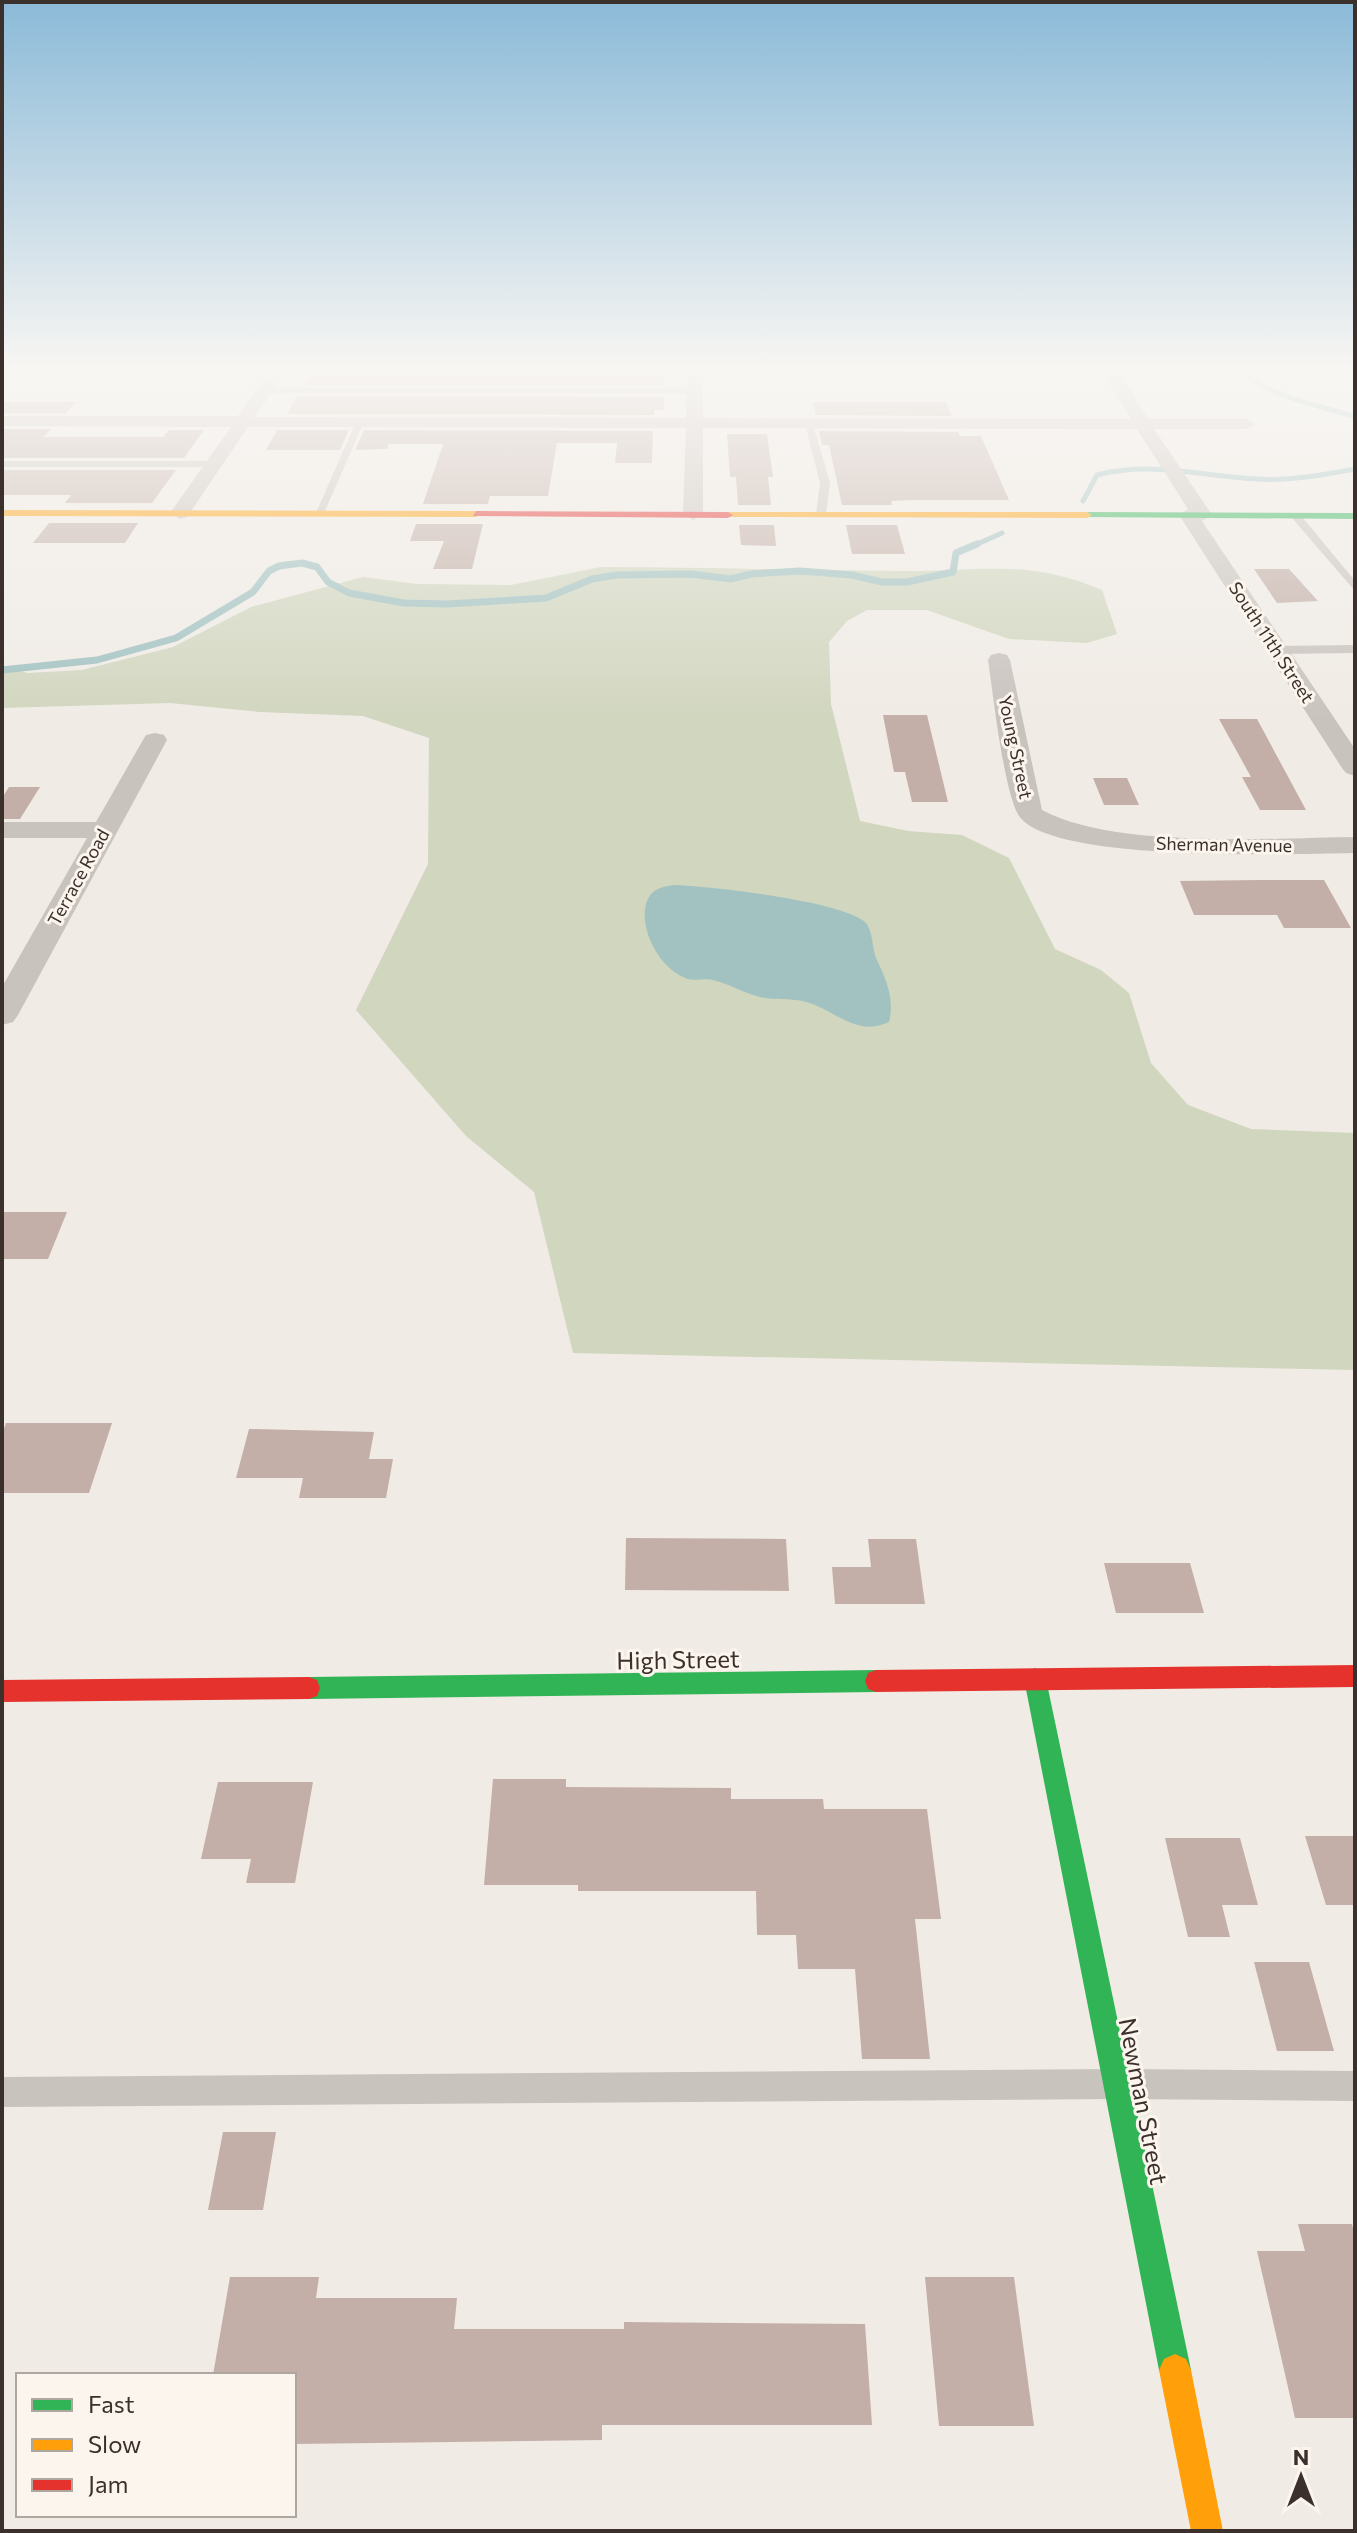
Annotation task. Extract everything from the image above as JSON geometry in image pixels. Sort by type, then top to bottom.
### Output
[{"type":"street","points":[[180,513],[199,485]]},
{"type":"street","points":[[693,514],[694,485]]},
{"type":"street","name":"South 11th Street","points":[[1179,485],[1277,650],[1355,768]]},
{"type":"street","points":[[2,513],[1355,516]]},
{"type":"street","name":"Young Street","points":[[999,660],[1025,800],[1033,816],[1058,829],[1093,836]]},
{"type":"street","name":"Terrace Road","points":[[2,1015],[155,740]]},
{"type":"street","points":[[2,830],[104,830]]},
{"type":"street","name":"Sherman Avenue","points":[[1093,836],[1122,842],[1355,845]]},
{"type":"street","name":"High Street","points":[[2,1691],[1355,1676]]},
{"type":"street","name":"Newman Street","points":[[1035,1679],[1207,2531]]},
{"type":"lane","points":[[319,513],[332,485]]},
{"type":"lane","points":[[821,514],[825,485]]},
{"type":"lane","points":[[1295,515],[1355,588]]},
{"type":"lane","points":[[1277,650],[1355,649]]},
{"type":"lane","points":[[2,2092],[1117,2084],[1355,2086]]},
{"type":"green space","points":[[601,567],[1029,570],[1076,580],[1102,590],[1117,634],[1087,643],[1009,639],[927,610],[867,610],[847,621],[829,642],[831,704],[860,821],[908,831],[962,835],[1009,858],[1055,949],[1101,970],[1129,993],[1151,1063],[1188,1105],[1251,1129],[1355,1133],[1355,1370],[573,1353],[534,1192],[466,1136],[356,1010],[428,864],[429,738],[363,716],[260,712],[170,703],[2,708],[2,666],[28,673],[82,670],[173,647],[251,607],[363,577],[417,584],[511,585]]},
{"type":"water","points":[[674,885],[805,902],[853,915],[866,923],[888,989],[891,1005],[889,1022],[877,1026],[855,1024],[803,1001],[760,997],[713,980],[691,980],[678,975],[654,949],[645,915],[646,904],[653,892]]},
{"type":"building","points":[[2,485],[165,485],[152,503],[65,503],[71,495],[2,495]]},
{"type":"building","points":[[429,485],[550,485],[548,496],[490,496],[488,504],[423,504]]},
{"type":"building","points":[[737,485],[769,485],[771,505],[738,505]]},
{"type":"building","points":[[838,485],[1003,485],[1009,500],[911,500],[891,501],[892,505],[842,505]]},
{"type":"building","points":[[49,523],[138,523],[125,543],[33,543]]},
{"type":"building","points":[[416,524],[483,524],[472,569],[433,569],[444,541],[410,541]]},
{"type":"building","points":[[739,525],[774,525],[776,546],[741,545]]},
{"type":"building","points":[[846,525],[897,525],[905,554],[852,554]]},
{"type":"building","points":[[1254,569],[1289,569],[1318,601],[1277,603]]},
{"type":"building","points":[[883,715],[927,715],[948,802],[912,802],[905,772],[894,772]]},
{"type":"building","points":[[1219,719],[1257,719],[1306,810],[1260,810],[1242,777],[1251,777]]},
{"type":"building","points":[[1093,778],[1127,778],[1139,805],[1104,805]]},
{"type":"building","points":[[9,787],[40,787],[20,819],[2,819],[2,798]]},
{"type":"building","points":[[1324,880],[1351,928],[1284,928],[1277,915],[1194,915],[1180,881]]},
{"type":"building","points":[[2,1212],[67,1212],[48,1259],[2,1259]]},
{"type":"building","points":[[6,1423],[112,1423],[89,1493],[2,1493],[2,1434]]},
{"type":"building","points":[[249,1429],[374,1432],[369,1459],[393,1459],[386,1498],[299,1498],[303,1478],[236,1478]]},
{"type":"building","points":[[626,1538],[786,1539],[789,1591],[625,1590]]},
{"type":"building","points":[[868,1539],[916,1539],[925,1604],[835,1604],[832,1567],[871,1567]]},
{"type":"building","points":[[1104,1563],[1190,1563],[1204,1613],[1116,1613]]},
{"type":"building","points":[[493,1779],[566,1779],[566,1787],[731,1788],[731,1799],[823,1799],[824,1809],[927,1809],[941,1919],[915,1919],[930,2059],[862,2059],[855,1969],[798,1969],[796,1935],[757,1935],[756,1891],[578,1891],[578,1885],[484,1885]]},
{"type":"building","points":[[218,1782],[313,1782],[295,1883],[246,1883],[251,1859],[201,1859]]},
{"type":"building","points":[[1305,1836],[1355,1836],[1355,1905],[1326,1905]]},
{"type":"building","points":[[1165,1838],[1240,1838],[1258,1905],[1222,1905],[1230,1937],[1188,1937]]},
{"type":"building","points":[[1254,1962],[1309,1962],[1334,2051],[1277,2051]]},
{"type":"building","points":[[223,2132],[276,2132],[263,2210],[208,2210]]},
{"type":"building","points":[[1298,2224],[1352,2224],[1355,2237],[1355,2418],[1295,2418],[1257,2251],[1305,2251]]},
{"type":"building","points":[[230,2277],[319,2277],[316,2298],[457,2298],[454,2329],[624,2329],[624,2322],[865,2324],[872,2425],[602,2425],[602,2440],[296,2444],[296,2373],[213,2373]]},
{"type":"building","points":[[925,2277],[1014,2277],[1034,2426],[939,2426]]},
{"type":"waterway","points":[[1083,501],[1092,485]]},
{"type":"waterway","points":[[973,546],[1002,533]]},
{"type":"waterway","points":[[2,670],[97,660],[176,638],[253,592],[269,571],[279,566],[302,563],[317,567],[328,582],[349,593],[404,603],[447,604],[546,598],[592,579],[617,575],[691,574],[731,579],[751,574],[800,571],[852,575],[882,582],[907,582],[953,572],[956,553],[977,544]]},
{"type":"traffic: fast","points":[[1087,515],[1355,516]]},
{"type":"traffic: fast","points":[[1035,1679],[1175,2370]]},
{"type":"traffic: fast","points":[[309,1688],[876,1681]]},
{"type":"traffic: slow","points":[[2,513],[476,514]]},
{"type":"traffic: slow","points":[[728,515],[1087,515]]},
{"type":"traffic: slow","points":[[1175,2370],[1207,2531]]},
{"type":"traffic: jam","points":[[476,514],[728,515]]},
{"type":"traffic: jam","points":[[876,1681],[1355,1676]]},
{"type":"traffic: jam","points":[[2,1691],[309,1688]]}]
